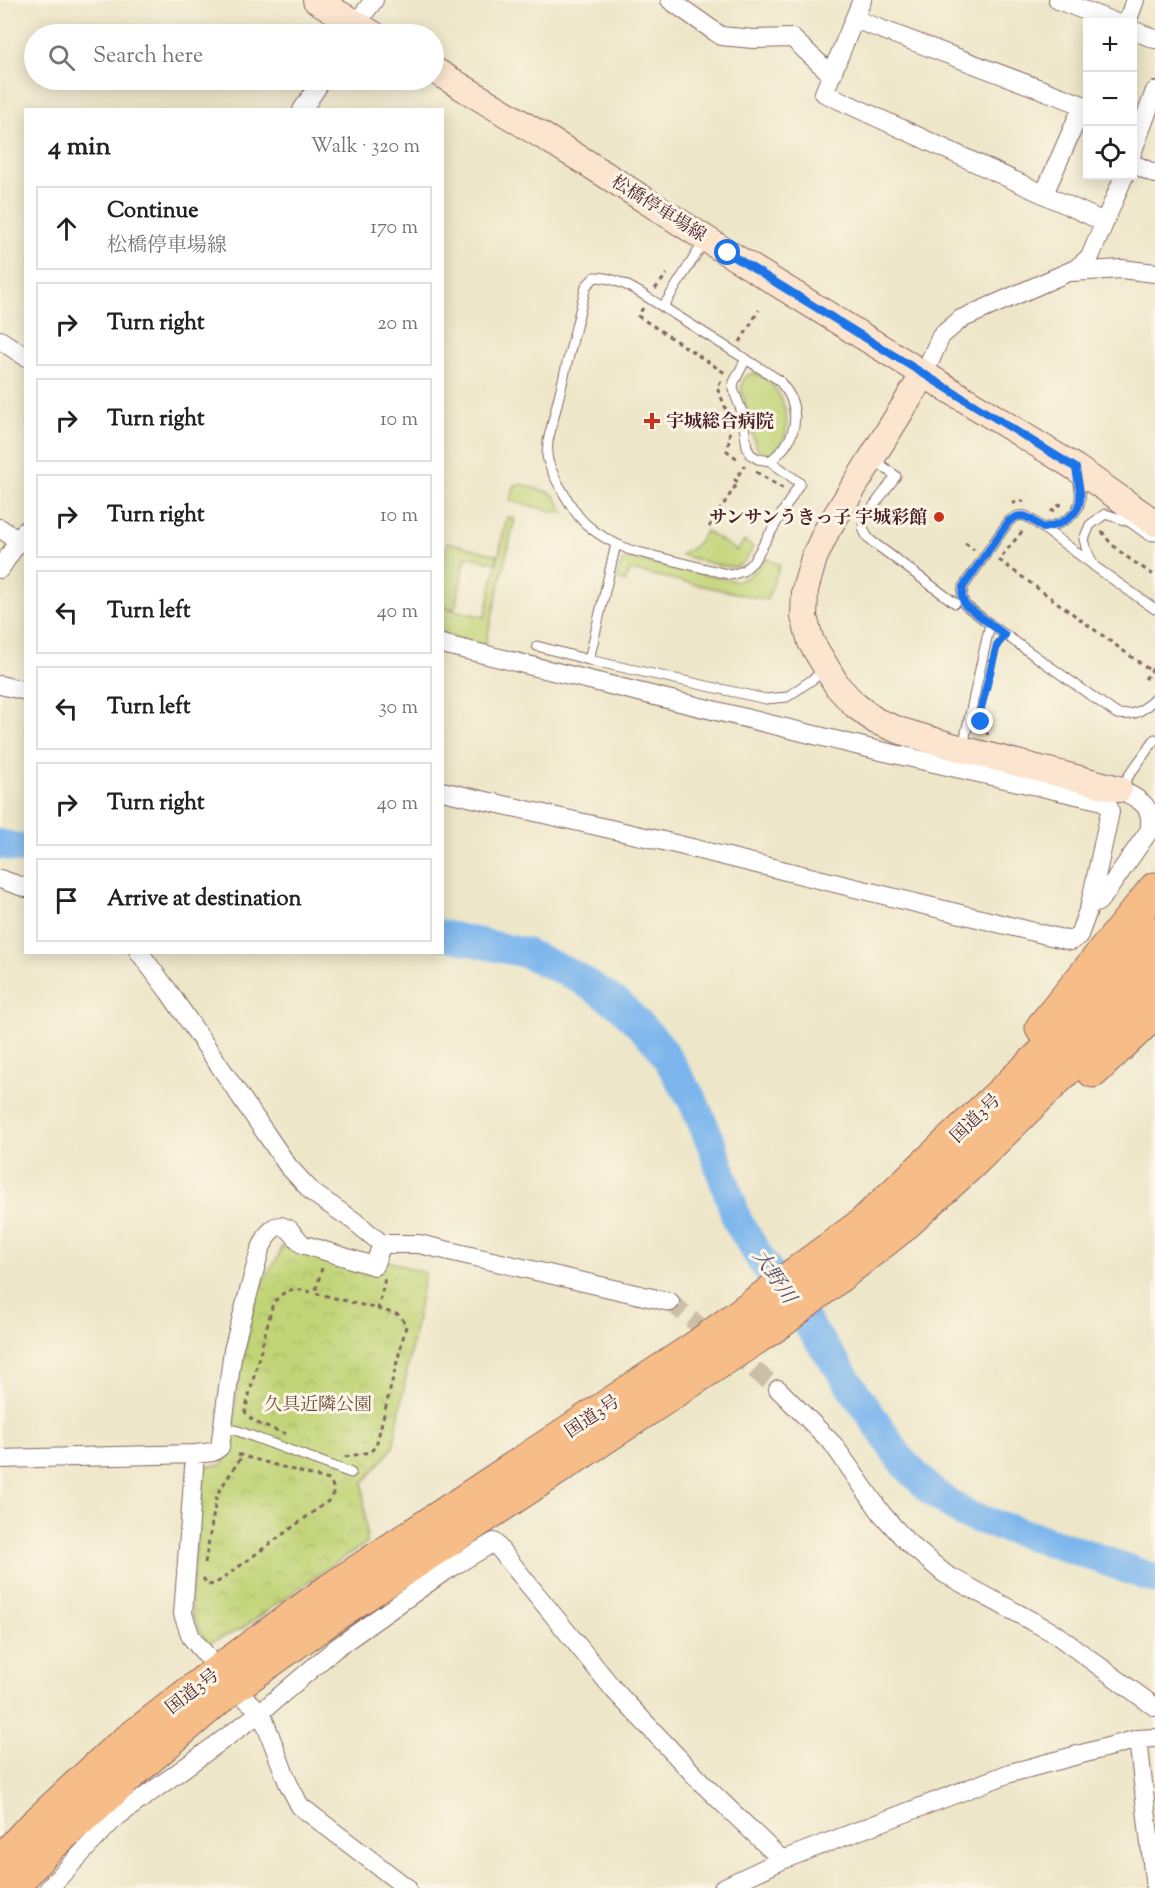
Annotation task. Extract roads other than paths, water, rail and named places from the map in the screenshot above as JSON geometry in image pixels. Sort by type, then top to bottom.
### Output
[{"type":"highway","points":[[876,1227],[950,1129],[1060,1007],[1155,889]]},
{"type":"highway","name":"国道3号","points":[[876,1227],[1078,1021],[1155,933]]},
{"type":"highway","name":"国道3号","points":[[11,1888],[44,1851],[222,1695],[771,1310],[876,1227],[973,1161],[1101,1035],[1155,972]]},
{"type":"highway","points":[[876,1227],[947,1200],[1121,1046],[1155,1012]]},
{"type":"highway","name":"国道3号","points":[[0,1863],[27,1833],[115,1751],[205,1681],[330,1590],[695,1348],[771,1310]]},
{"type":"main road","points":[[316,0],[350,24]]},
{"type":"main road","name":"松橋停車場線","points":[[444,76],[1076,468],[1155,523]]},
{"type":"main road","points":[[924,374],[827,530],[814,558],[805,590],[804,617],[810,642],[838,687],[855,705],[876,721],[901,731],[974,745],[1119,789]]},
{"type":"street","points":[[363,24],[374,0]]},
{"type":"street","points":[[670,0],[721,36],[753,39],[792,38],[832,75]]},
{"type":"street","points":[[862,0],[824,93],[1104,222]]},
{"type":"street","points":[[1058,0],[1104,18]]},
{"type":"street","points":[[1128,18],[1135,0]]},
{"type":"street","points":[[854,19],[1083,105]]},
{"type":"street","points":[[1137,32],[1155,39]]},
{"type":"street","points":[[303,108],[315,90]]},
{"type":"street","points":[[1143,128],[1155,91]]},
{"type":"street","points":[[1044,194],[1083,110]]},
{"type":"street","points":[[1137,165],[1155,174]]},
{"type":"street","points":[[924,374],[941,336],[962,319],[1073,270],[1090,257],[1122,180]]},
{"type":"street","points":[[1073,270],[1072,272],[1121,269],[1155,273]]},
{"type":"street","points":[[0,340],[24,356]]},
{"type":"street","points":[[0,528],[23,538],[0,569]]},
{"type":"street","points":[[444,644],[872,749],[1103,801],[1109,807],[1110,812],[1084,940],[1071,941],[663,841],[444,791]]},
{"type":"street","points":[[0,685],[24,691]]},
{"type":"street","points":[[1090,905],[1098,902],[1106,894],[1149,831],[1152,820],[1149,808],[1140,800],[1119,789]]},
{"type":"street","points":[[0,879],[24,887]]},
{"type":"street","points":[[140,954],[288,1166],[313,1193],[354,1221],[382,1244],[419,1244],[670,1302]]},
{"type":"street","points":[[0,1459],[213,1452],[220,1447],[232,1350],[260,1250],[268,1234],[275,1227],[289,1228],[302,1244],[374,1266],[382,1244]]},
{"type":"street","points":[[778,1389],[833,1444],[882,1514],[907,1542],[945,1574],[1054,1633],[1155,1707]]},
{"type":"street","points":[[195,1454],[183,1614],[191,1637],[206,1655]]},
{"type":"street","points":[[50,1888],[114,1819],[261,1712],[336,1648],[442,1573],[494,1542],[614,1690],[703,1784],[782,1860]]},
{"type":"street","points":[[246,1699],[261,1712],[288,1783],[300,1806],[407,1888]]},
{"type":"street","points":[[723,1888],[782,1860],[1010,1773],[1146,1738],[1155,1888]]},
{"type":"lane","points":[[663,307],[706,238]]},
{"type":"lane","points":[[746,359],[734,382],[733,389],[742,412],[750,454],[758,459],[770,461],[800,483],[753,562],[743,571],[731,574],[630,550],[616,544],[579,517],[551,471],[547,456],[548,441],[586,286],[595,277],[607,277],[648,298],[663,307],[746,359],[779,380],[790,396],[795,422],[782,453],[770,461]]},
{"type":"lane","points":[[871,458],[896,476],[864,519],[862,526],[865,534],[955,603]]},
{"type":"lane","points":[[1043,528],[1065,522],[1080,504],[1076,468]]},
{"type":"lane","points":[[1094,566],[1084,539],[1090,525],[1105,514],[1130,522],[1148,535],[1155,536]]},
{"type":"lane","points":[[1155,609],[1025,515],[1017,516],[1009,521],[963,587],[962,597],[965,605],[990,624],[1117,714],[1134,714],[1144,710],[1155,698]]},
{"type":"lane","points":[[589,660],[616,544]]},
{"type":"lane","points":[[974,745],[990,624]]},
{"type":"lane","points":[[537,646],[589,660],[766,699],[787,697],[826,670]]},
{"type":"lane","points":[[1119,789],[1155,738]]},
{"type":"lane","points":[[223,1428],[238,1431],[351,1473]]},
{"type":"waterway","name":"大野川","points":[[0,844],[24,850]]},
{"type":"waterway","name":"大野川","points":[[444,935],[526,953],[577,977],[620,1005],[659,1045],[692,1099],[712,1145],[738,1222],[763,1263],[902,1461],[930,1490],[966,1515],[1081,1552],[1155,1579]]},
{"type":"tunnel","points":[[670,1302],[778,1389]]},
{"type":"place","name":"宇城総合病院","points":[[652,421]]},
{"type":"place","name":"サンサンうきっ子 宇城彩館","points":[[939,517]]},
{"type":"park label","name":"久具近隣公園","points":[[318,1404]]}]
